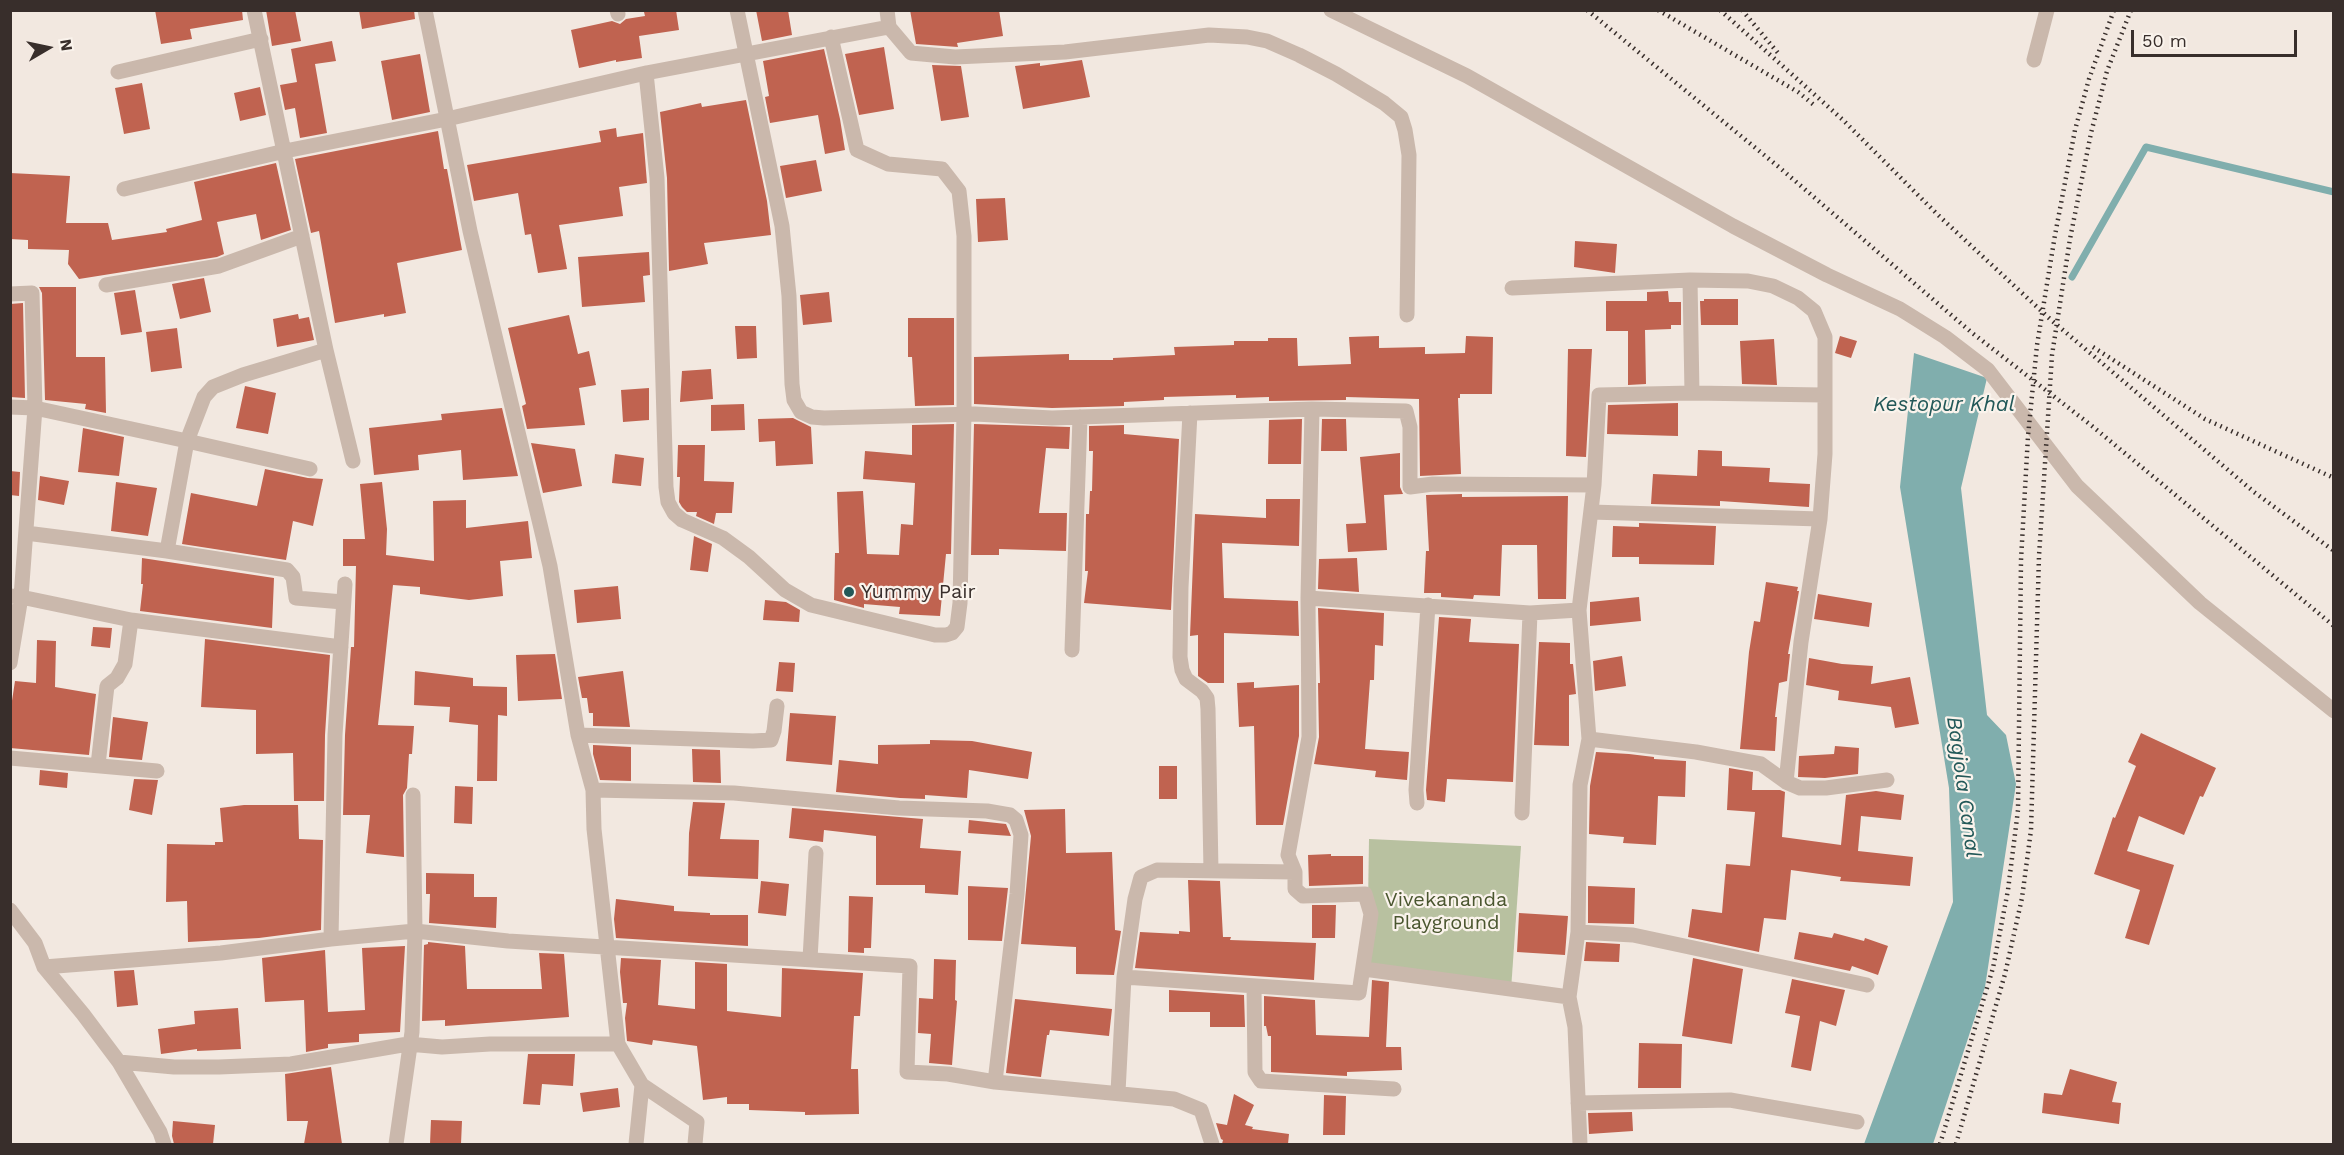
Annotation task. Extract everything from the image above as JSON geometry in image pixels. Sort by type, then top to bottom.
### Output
[{"type":"street","points":[[254,10],[326,350],[353,461]]},
{"type":"street","points":[[424,10],[470,231],[550,566],[578,735],[593,790],[594,829],[618,1044],[642,1085],[697,1122],[695,1144]]},
{"type":"street","points":[[737,10],[782,226],[789,296],[792,384],[794,400],[801,412],[812,417],[824,418],[964,414],[1052,418],[1312,409],[1406,411],[1410,428],[1410,487],[1433,484],[1594,485]]},
{"type":"street","points":[[887,10],[889,27],[911,53],[955,57],[1065,52],[1209,35],[1247,37],[1267,41],[1336,74],[1384,103],[1401,117],[1405,130],[1409,155],[1407,315]]},
{"type":"street","points":[[1331,10],[1467,76],[1733,226],[1827,275],[1900,309],[1946,337],[1988,370],[2077,486],[2200,603],[2334,711]]},
{"type":"street","points":[[2034,60],[2047,10]]},
{"type":"street","points":[[124,189],[285,151],[447,119],[646,73],[889,27]]},
{"type":"street","points":[[646,73],[657,178],[666,487],[674,513],[682,520],[723,538],[749,557],[785,590],[812,605],[935,634],[952,633],[957,627],[960,603],[964,414],[964,236],[959,191],[942,169],[888,164],[857,150],[831,38]]},
{"type":"street","points":[[118,72],[261,39]]},
{"type":"street","points":[[106,285],[219,266],[302,236]]},
{"type":"street","points":[[1690,280],[1692,393]]},
{"type":"street","points":[[1512,288],[1690,280],[1748,281],[1773,286],[1798,298],[1814,311],[1825,337],[1823,395],[1825,454],[1820,519],[1801,642],[1786,782]]},
{"type":"street","points":[[10,294],[32,293],[35,408],[26,533],[16,596],[10,663]]},
{"type":"street","points":[[167,551],[187,441],[204,397],[213,387],[243,375],[326,350]]},
{"type":"street","points":[[1580,1144],[1575,1027],[1569,997],[1578,932],[1580,785],[1590,740],[1579,610],[1594,485],[1599,395],[1692,393],[1823,395]]},
{"type":"street","points":[[10,407],[35,408],[310,469]]},
{"type":"street","points":[[1124,976],[1359,993],[1371,914],[1365,894],[1303,896],[1295,889],[1295,872],[1288,855],[1310,737],[1308,598],[1312,409]]},
{"type":"street","points":[[1190,413],[1181,586],[1180,657],[1186,679],[1202,691],[1208,709],[1211,871]]},
{"type":"street","points":[[1072,650],[1080,417]]},
{"type":"street","points":[[1591,512],[1820,519]]},
{"type":"street","points":[[26,533],[167,551],[288,570],[293,577],[296,598],[343,602]]},
{"type":"street","points":[[331,939],[335,735],[345,584]]},
{"type":"street","points":[[16,596],[131,620],[341,647]]},
{"type":"street","points":[[1308,598],[1530,613],[1579,610]]},
{"type":"street","points":[[1417,803],[1428,605]]},
{"type":"street","points":[[1522,813],[1530,613]]},
{"type":"street","points":[[98,765],[107,686],[117,678],[125,664],[131,620]]},
{"type":"street","points":[[578,735],[771,740],[777,706]]},
{"type":"street","points":[[1590,740],[1696,752],[1761,764],[1786,782],[1800,788],[1827,788],[1887,780]]},
{"type":"street","points":[[10,758],[158,771]]},
{"type":"street","points":[[593,790],[734,793],[899,808],[987,811],[1010,815],[1016,820],[1021,835],[1017,894],[995,1082]]},
{"type":"street","points":[[396,1144],[408,1044],[412,1032],[416,931],[413,795]]},
{"type":"street","points":[[810,959],[816,853]]},
{"type":"street","points":[[1118,1092],[1124,976],[1135,899],[1141,877],[1157,870],[1295,872]]},
{"type":"street","points":[[10,910],[34,943],[44,967],[83,1014],[118,1062],[160,1132],[164,1144]]},
{"type":"street","points":[[44,967],[221,953],[416,931],[508,941],[910,966],[907,1072],[948,1074],[995,1082],[1174,1099],[1201,1110],[1212,1144]]},
{"type":"street","points":[[1578,932],[1633,935],[1867,985]]},
{"type":"street","points":[[1364,969],[1569,997]]},
{"type":"street","points":[[1254,986],[1255,1072],[1261,1081],[1394,1089]]},
{"type":"street","points":[[118,1062],[174,1067],[291,1064],[408,1044],[442,1047],[490,1044],[618,1044]]},
{"type":"street","points":[[636,1144],[642,1085]]},
{"type":"street","points":[[1578,1103],[1730,1100],[1857,1122]]},
{"type":"green space","name":"Vivekananda Playground","points":[[1369,839],[1521,846],[1511,990],[1367,970]]},
{"type":"water","name":"Kestopur Khal","points":[[1914,353],[1987,378],[1961,488],[1987,715],[2006,735],[2016,784],[1985,987],[1933,1144],[1864,1144],[1953,902],[1949,788],[1900,487]]},
{"type":"building","points":[[155,10],[242,10],[243,20],[190,29],[192,39],[161,44]]},
{"type":"building","points":[[266,10],[295,10],[301,41],[272,46]]},
{"type":"building","points":[[359,10],[414,10],[415,19],[362,29]]},
{"type":"building","points":[[676,10],[679,30],[639,36],[642,58],[616,62],[616,60],[579,68],[571,30],[612,21],[620,24],[626,19],[645,16],[644,12]]},
{"type":"building","points":[[756,10],[788,10],[792,35],[762,41]]},
{"type":"building","points":[[910,10],[999,10],[1003,36],[957,43],[958,47],[916,44]]},
{"type":"building","points":[[332,41],[336,61],[315,64],[327,133],[300,138],[295,108],[285,110],[280,85],[297,82],[291,49]]},
{"type":"building","points":[[884,47],[894,109],[859,115],[845,54]]},
{"type":"building","points":[[824,49],[845,150],[825,154],[818,115],[770,123],[765,97],[769,96],[763,61]]},
{"type":"building","points":[[420,54],[430,112],[392,120],[381,61]]},
{"type":"building","points":[[1082,60],[1090,97],[1023,109],[1015,66],[1040,63],[1040,66]]},
{"type":"building","points":[[932,65],[961,66],[969,117],[941,121]]},
{"type":"building","points":[[142,83],[150,129],[124,134],[115,88]]},
{"type":"building","points":[[260,87],[266,115],[240,121],[234,93]]},
{"type":"building","points":[[746,100],[767,201],[771,235],[704,243],[708,264],[669,271],[667,178],[660,112],[701,103],[702,107]]},
{"type":"building","points":[[616,128],[617,137],[643,133],[647,183],[619,187],[623,216],[559,225],[567,269],[538,273],[531,234],[525,235],[518,193],[474,201],[467,165],[601,142],[599,131]]},
{"type":"building","points":[[438,131],[462,250],[397,263],[406,313],[384,317],[384,314],[335,323],[319,231],[311,233],[295,159]]},
{"type":"building","points":[[816,160],[822,191],[786,198],[780,166]]},
{"type":"building","points":[[276,163],[291,230],[261,240],[256,214],[217,222],[224,254],[217,257],[79,279],[68,264],[69,250],[28,249],[28,240],[10,239],[10,173],[70,176],[66,223],[108,223],[112,240],[167,232],[166,229],[202,220],[194,182]]},
{"type":"building","points":[[1005,198],[1008,240],[978,242],[976,199]]},
{"type":"building","points":[[1575,241],[1617,244],[1615,273],[1574,267]]},
{"type":"building","points":[[649,252],[650,275],[643,276],[645,302],[582,307],[578,257]]},
{"type":"building","points":[[204,278],[211,312],[180,319],[172,284]]},
{"type":"building","points":[[39,287],[76,287],[76,357],[105,357],[106,413],[85,409],[86,404],[45,400],[42,293]]},
{"type":"building","points":[[135,290],[142,332],[121,335],[114,293]]},
{"type":"building","points":[[1668,291],[1669,302],[1681,302],[1681,325],[1671,325],[1671,329],[1645,330],[1646,384],[1628,385],[1628,331],[1606,331],[1606,301],[1647,301],[1647,292]]},
{"type":"building","points":[[829,292],[832,322],[803,325],[800,295]]},
{"type":"building","points":[[1738,299],[1738,325],[1701,325],[1700,301]]},
{"type":"building","points":[[23,303],[25,398],[10,397],[10,304]]},
{"type":"building","points":[[298,314],[299,319],[309,317],[314,340],[277,347],[273,319]]},
{"type":"building","points":[[569,315],[578,354],[589,351],[596,385],[579,388],[585,425],[527,429],[522,406],[526,404],[508,328]]},
{"type":"building","points":[[908,318],[954,318],[954,405],[915,406],[912,357],[908,357]]},
{"type":"building","points":[[735,326],[756,326],[757,358],[737,359]]},
{"type":"building","points":[[177,328],[182,368],[151,372],[146,332]]},
{"type":"building","points":[[1379,336],[1379,348],[1425,347],[1425,354],[1465,353],[1466,336],[1493,337],[1492,394],[1460,394],[1458,398],[1461,474],[1420,476],[1419,399],[1346,397],[1346,400],[1269,401],[1269,397],[1236,398],[1236,395],[1164,397],[1164,400],[1124,402],[1124,406],[1052,408],[974,404],[974,357],[1069,354],[1069,360],[1113,360],[1113,358],[1175,355],[1174,347],[1234,345],[1234,341],[1297,338],[1298,366],[1351,364],[1349,337]]},
{"type":"building","points":[[1840,336],[1857,341],[1851,358],[1835,353]]},
{"type":"building","points":[[1774,339],[1777,385],[1742,384],[1740,341]]},
{"type":"building","points":[[1568,349],[1592,349],[1586,457],[1566,456]]},
{"type":"building","points":[[711,369],[713,399],[680,402],[682,371]]},
{"type":"building","points":[[245,386],[276,393],[268,434],[236,428]]},
{"type":"building","points":[[649,388],[649,420],[623,422],[621,390]]},
{"type":"building","points":[[1678,403],[1678,436],[1607,434],[1608,405]]},
{"type":"building","points":[[744,404],[745,430],[711,431],[711,405]]},
{"type":"building","points":[[502,408],[518,476],[463,480],[461,450],[418,455],[419,470],[374,475],[369,428],[442,420],[441,414]]},
{"type":"building","points":[[793,418],[811,427],[813,464],[776,466],[775,441],[759,442],[758,419]]},
{"type":"building","points":[[1302,419],[1301,464],[1268,464],[1269,420]]},
{"type":"building","points":[[1322,419],[1346,419],[1347,451],[1321,451]]},
{"type":"building","points":[[954,424],[951,554],[946,554],[940,616],[899,614],[900,607],[864,604],[864,608],[834,600],[835,553],[839,553],[837,492],[863,491],[867,554],[899,555],[901,524],[913,525],[915,483],[863,479],[865,451],[912,455],[912,425]]},
{"type":"building","points":[[974,424],[1070,427],[1069,449],[1046,448],[1039,513],[1067,513],[1066,551],[999,549],[999,555],[971,555]]},
{"type":"building","points":[[1124,425],[1124,434],[1179,439],[1171,610],[1084,603],[1088,571],[1085,571],[1086,514],[1089,514],[1090,491],[1092,491],[1093,451],[1089,451],[1089,426]]},
{"type":"building","points":[[83,428],[124,437],[119,476],[78,472]]},
{"type":"building","points":[[531,443],[575,449],[582,486],[543,493]]},
{"type":"building","points":[[678,445],[705,445],[704,481],[734,482],[732,513],[716,513],[714,524],[696,516],[697,512],[687,512],[682,507],[679,502],[680,477],[677,477]]},
{"type":"building","points":[[1698,450],[1722,451],[1722,466],[1770,468],[1769,482],[1810,484],[1809,507],[1720,501],[1720,506],[1651,504],[1653,474],[1697,476]]},
{"type":"building","points":[[1400,453],[1400,487],[1403,494],[1384,495],[1387,550],[1348,552],[1346,524],[1366,523],[1360,457]]},
{"type":"building","points":[[615,454],[644,458],[641,486],[612,483]]},
{"type":"building","points":[[265,469],[323,479],[313,526],[293,521],[286,560],[182,544],[191,493],[257,506]]},
{"type":"building","points":[[10,471],[20,472],[19,496],[10,495]]},
{"type":"building","points":[[40,476],[69,481],[64,505],[38,500]]},
{"type":"building","points":[[116,482],[157,488],[148,536],[111,531]]},
{"type":"building","points":[[382,482],[387,529],[386,555],[434,561],[433,501],[466,500],[466,528],[528,521],[532,558],[500,561],[503,596],[469,600],[420,594],[420,587],[393,585],[378,725],[414,726],[412,754],[409,754],[407,788],[403,795],[404,857],[366,853],[370,815],[343,815],[345,735],[351,647],[354,647],[356,566],[343,566],[343,539],[365,539],[360,484]]},
{"type":"building","points":[[1462,494],[1462,497],[1568,496],[1566,599],[1538,599],[1537,545],[1502,545],[1500,596],[1474,595],[1473,599],[1441,597],[1441,593],[1424,593],[1426,551],[1429,551],[1426,495]]},
{"type":"building","points":[[1266,499],[1300,499],[1299,546],[1222,543],[1224,598],[1298,601],[1299,636],[1224,633],[1224,683],[1208,683],[1198,676],[1198,635],[1190,636],[1195,514],[1266,518]]},
{"type":"building","points":[[1639,523],[1716,526],[1714,565],[1639,564],[1639,557],[1612,557],[1613,526],[1639,527]]},
{"type":"building","points":[[694,536],[712,544],[708,572],[690,570]]},
{"type":"building","points":[[142,558],[274,578],[272,628],[140,611],[143,584],[141,584]]},
{"type":"building","points":[[1357,558],[1359,592],[1318,589],[1319,559]]},
{"type":"building","points":[[1766,582],[1798,587],[1797,591],[1799,591],[1788,654],[1790,654],[1787,681],[1779,683],[1775,717],[1777,717],[1775,751],[1740,749],[1749,652],[1754,621],[1760,622]]},
{"type":"building","points":[[618,586],[621,619],[577,623],[574,590]]},
{"type":"building","points":[[1818,594],[1872,603],[1869,627],[1814,619]]},
{"type":"building","points":[[1639,597],[1641,621],[1590,626],[1590,602]]},
{"type":"building","points":[[765,600],[786,602],[800,610],[799,622],[763,620]]},
{"type":"building","points":[[1318,608],[1384,613],[1383,646],[1375,645],[1374,680],[1370,680],[1365,749],[1409,752],[1407,780],[1375,777],[1376,771],[1314,764],[1319,737]]},
{"type":"building","points":[[1439,617],[1471,619],[1469,642],[1519,644],[1513,782],[1447,779],[1445,802],[1427,800],[1426,790]]},
{"type":"building","points":[[93,627],[112,628],[110,648],[91,646]]},
{"type":"building","points":[[205,639],[330,655],[324,801],[294,801],[293,753],[256,754],[256,710],[201,707]]},
{"type":"building","points":[[37,640],[56,641],[55,687],[96,694],[89,755],[10,748],[10,714],[15,681],[36,683]]},
{"type":"building","points":[[1539,642],[1570,643],[1570,664],[1573,664],[1576,694],[1569,695],[1569,746],[1534,745]]},
{"type":"building","points":[[555,654],[562,699],[518,701],[516,655]]},
{"type":"building","points":[[1622,656],[1626,686],[1595,691],[1593,661]]},
{"type":"building","points":[[1809,658],[1842,664],[1873,666],[1871,684],[1910,677],[1919,724],[1895,728],[1891,707],[1838,700],[1839,691],[1806,685]]},
{"type":"building","points":[[779,662],[795,663],[793,692],[776,691]]},
{"type":"building","points":[[415,671],[473,678],[473,686],[507,687],[507,716],[498,715],[497,781],[477,781],[478,725],[449,722],[450,707],[414,705]]},
{"type":"building","points":[[623,671],[630,727],[593,726],[593,713],[589,713],[587,698],[582,698],[578,677]]},
{"type":"building","points":[[1254,682],[1254,688],[1299,685],[1299,736],[1283,825],[1256,825],[1254,726],[1239,727],[1237,683]]},
{"type":"building","points":[[790,713],[836,716],[832,765],[786,761]]},
{"type":"building","points":[[113,717],[148,722],[142,760],[109,757]]},
{"type":"building","points":[[2141,733],[2216,768],[2203,797],[2200,796],[2184,835],[2139,816],[2127,851],[2174,865],[2149,945],[2125,938],[2140,890],[2094,874],[2113,817],[2115,818],[2136,766],[2128,762]]},
{"type":"building","points":[[930,740],[972,741],[1032,752],[1028,779],[969,770],[967,798],[925,795],[925,799],[900,798],[836,792],[839,760],[878,764],[878,745],[930,744]]},
{"type":"building","points":[[593,745],[631,747],[631,781],[600,780]]},
{"type":"building","points":[[1835,746],[1859,748],[1858,774],[1825,778],[1798,777],[1799,756],[1834,754]]},
{"type":"building","points":[[692,749],[720,750],[721,783],[693,782]]},
{"type":"building","points":[[1596,752],[1686,761],[1685,797],[1658,796],[1656,845],[1623,843],[1624,837],[1589,834],[1590,786]]},
{"type":"building","points":[[1159,766],[1177,766],[1177,799],[1159,799]]},
{"type":"building","points":[[1729,768],[1753,772],[1752,790],[1785,792],[1782,837],[1841,845],[1846,795],[1876,791],[1904,795],[1901,820],[1861,816],[1858,851],[1913,857],[1910,886],[1840,881],[1841,877],[1791,870],[1786,920],[1764,918],[1759,952],[1688,937],[1692,909],[1722,913],[1726,864],[1750,866],[1755,812],[1727,810]]},
{"type":"building","points":[[40,770],[68,773],[67,788],[39,785]]},
{"type":"building","points":[[134,779],[158,780],[152,815],[129,810]]},
{"type":"building","points":[[455,786],[473,787],[472,824],[454,823]]},
{"type":"building","points":[[693,802],[725,803],[720,839],[759,840],[758,879],[688,876],[689,833]]},
{"type":"building","points":[[244,805],[298,805],[299,839],[323,840],[321,930],[259,938],[188,942],[187,901],[166,902],[167,844],[215,845],[215,842],[223,842],[220,808]]},
{"type":"building","points":[[792,808],[923,819],[920,848],[961,851],[958,895],[925,893],[925,885],[876,885],[876,836],[824,830],[823,842],[789,838]]},
{"type":"building","points":[[1065,809],[1066,853],[1112,852],[1115,930],[1121,931],[1114,975],[1076,974],[1076,947],[1021,944],[1031,836],[1024,810]]},
{"type":"building","points":[[969,820],[1006,824],[1011,836],[968,833]]},
{"type":"building","points":[[1331,854],[1331,856],[1363,856],[1363,884],[1309,886],[1308,855]]},
{"type":"building","points":[[426,873],[474,874],[474,897],[497,897],[496,928],[429,923],[430,894],[426,894]]},
{"type":"building","points":[[1188,880],[1220,881],[1223,937],[1231,937],[1230,940],[1316,943],[1314,980],[1135,968],[1140,932],[1179,934],[1179,931],[1190,932]]},
{"type":"building","points":[[761,881],[789,884],[786,916],[758,913]]},
{"type":"building","points":[[968,886],[1008,888],[1002,941],[968,940]]},
{"type":"building","points":[[1588,886],[1635,888],[1634,924],[1588,923]]},
{"type":"building","points":[[849,896],[873,897],[871,948],[864,948],[864,953],[848,952]]},
{"type":"building","points":[[616,899],[674,906],[674,911],[710,913],[710,915],[748,915],[748,946],[616,938],[614,919]]},
{"type":"building","points":[[1312,905],[1336,905],[1335,938],[1312,938]]},
{"type":"building","points":[[1519,913],[1568,916],[1565,955],[1517,952]]},
{"type":"building","points":[[1799,932],[1832,938],[1834,933],[1864,941],[1865,938],[1888,946],[1878,975],[1852,966],[1850,971],[1794,959]]},
{"type":"building","points":[[428,942],[465,946],[467,989],[542,989],[539,953],[564,954],[569,1017],[445,1026],[445,1020],[422,1021],[424,945]]},
{"type":"building","points":[[1586,942],[1620,944],[1619,962],[1584,961]]},
{"type":"building","points":[[405,946],[400,1032],[359,1034],[359,1042],[328,1044],[328,1048],[306,1052],[304,1000],[265,1002],[262,958],[325,950],[328,1012],[365,1010],[362,948]]},
{"type":"building","points":[[621,958],[661,960],[658,1005],[695,1009],[695,962],[727,964],[727,1011],[781,1017],[782,968],[863,973],[860,1016],[854,1016],[851,1069],[858,1069],[859,1114],[805,1115],[805,1112],[749,1110],[749,1104],[727,1104],[727,1097],[703,1100],[697,1046],[653,1040],[652,1045],[627,1041],[625,1018],[627,1003],[623,1003]]},
{"type":"building","points":[[1693,958],[1743,969],[1732,1044],[1682,1036]]},
{"type":"building","points":[[934,959],[956,960],[955,1000],[957,1001],[952,1065],[929,1063],[931,1034],[918,1033],[919,998],[933,999]]},
{"type":"building","points":[[134,970],[138,1005],[117,1007],[114,971]]},
{"type":"building","points":[[1792,979],[1845,990],[1836,1026],[1820,1021],[1811,1071],[1791,1067],[1800,1016],[1785,1013]]},
{"type":"building","points":[[1372,980],[1389,982],[1386,1047],[1401,1047],[1402,1070],[1347,1072],[1347,1076],[1271,1072],[1271,1036],[1268,1036],[1266,1026],[1264,1026],[1264,996],[1315,1000],[1316,1035],[1369,1037]]},
{"type":"building","points":[[1169,990],[1244,995],[1245,1027],[1210,1027],[1210,1012],[1169,1012]]},
{"type":"building","points":[[1015,999],[1112,1009],[1109,1036],[1050,1030],[1047,1035],[1041,1077],[1006,1073]]},
{"type":"building","points":[[238,1008],[241,1049],[197,1051],[197,1049],[161,1054],[158,1029],[195,1024],[194,1011]]},
{"type":"building","points":[[1639,1043],[1682,1044],[1681,1088],[1638,1088]]},
{"type":"building","points":[[528,1054],[575,1054],[573,1086],[542,1084],[540,1105],[523,1104]]},
{"type":"building","points":[[331,1067],[342,1144],[304,1144],[308,1121],[287,1121],[285,1074]]},
{"type":"building","points":[[2070,1069],[2117,1082],[2112,1102],[2121,1103],[2119,1124],[2042,1113],[2044,1093],[2062,1095]]},
{"type":"building","points":[[618,1088],[620,1107],[583,1112],[580,1093]]},
{"type":"building","points":[[1234,1094],[1254,1105],[1245,1125],[1253,1127],[1252,1129],[1289,1134],[1288,1144],[1222,1144],[1223,1140],[1216,1123],[1227,1125]]},
{"type":"building","points":[[1324,1095],[1346,1096],[1345,1135],[1323,1135]]},
{"type":"building","points":[[1632,1112],[1633,1131],[1589,1134],[1588,1113]]},
{"type":"building","points":[[431,1120],[462,1121],[461,1144],[430,1144]]},
{"type":"building","points":[[173,1121],[215,1125],[213,1144],[174,1144]]},
{"type":"waterway","points":[[2072,277],[2146,147],[2334,192]]},
{"type":"railway","points":[[1587,10],[1780,168],[1971,332],[2092,426],[2334,626]]},
{"type":"railway","points":[[1658,10],[1798,92],[1814,105]]},
{"type":"railway","points":[[1720,10],[1843,120],[1938,215],[2050,319],[2254,492],[2334,551]]},
{"type":"railway","points":[[1742,10],[1778,53]]},
{"type":"railway","points":[[1940,1144],[1993,968],[2008,890],[2018,810],[2021,560],[2028,436],[2037,345],[2075,130],[2089,79],[2114,10]]},
{"type":"railway","points":[[1956,1144],[2005,974],[2022,898],[2031,830],[2039,556],[2052,355],[2070,239],[2091,133],[2107,71],[2131,10]]},
{"type":"railway","points":[[2093,347],[2205,419],[2334,478]]},
{"type":"place","name":"Yummy Pair","points":[[849,592]]},
{"type":"water label","name":"Bagjola Canal","points":[[1963,787]]}]
